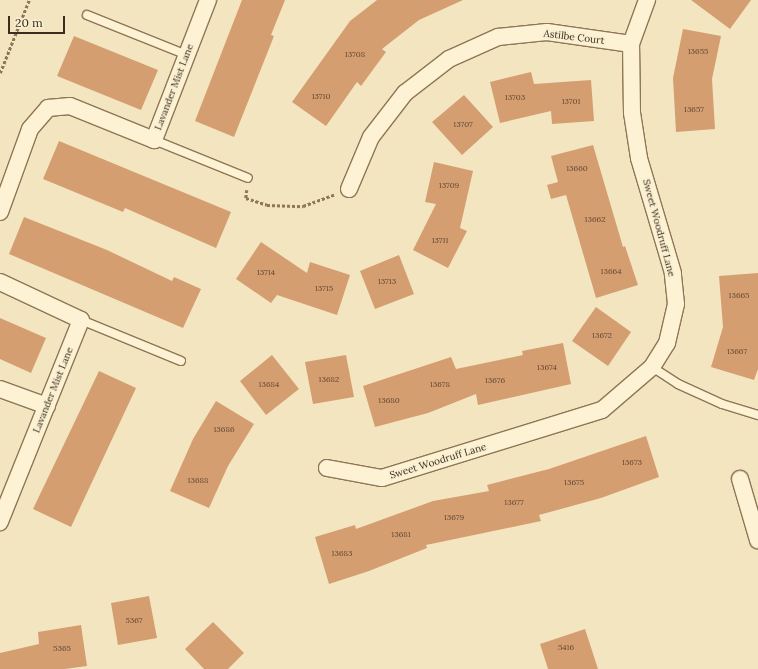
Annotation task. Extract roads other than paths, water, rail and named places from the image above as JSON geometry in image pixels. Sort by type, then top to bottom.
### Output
[{"type":"street","name":"Lavander Mist Lane","points":[[0,212],[30,129],[48,108],[70,106],[154,140],[208,0]]},
{"type":"street","name":"Sweet Woodruff Lane","points":[[327,468],[382,478],[594,413],[602,410],[652,367],[667,343],[676,304],[673,273],[639,158],[632,113],[631,44],[647,0]]},
{"type":"street","name":"Astilbe Court","points":[[349,189],[371,137],[405,93],[448,59],[498,37],[547,32],[631,44]]},
{"type":"street","points":[[0,282],[81,320]]},
{"type":"street","name":"Lavander Mist Lane","points":[[0,522],[5,494],[46,406],[81,320]]},
{"type":"street","points":[[0,389],[46,406]]},
{"type":"street","points":[[740,479],[758,540]]},
{"type":"lane","points":[[87,15],[187,55]]},
{"type":"lane","points":[[154,140],[248,178]]},
{"type":"lane","points":[[81,320],[181,361]]},
{"type":"lane","points":[[652,367],[678,384],[722,404],[758,415]]}]
